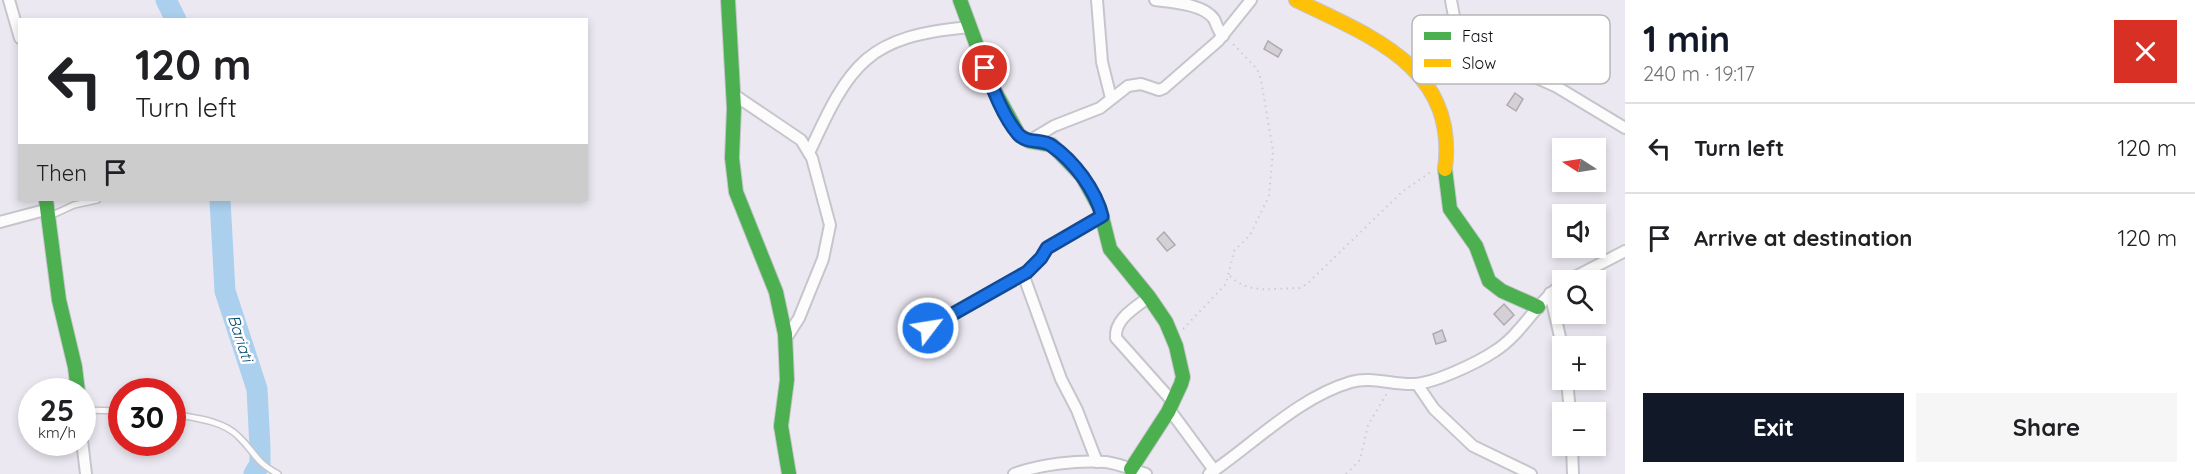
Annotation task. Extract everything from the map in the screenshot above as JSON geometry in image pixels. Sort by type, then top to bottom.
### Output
[{"type":"street","points":[[9,0],[18,31]]},
{"type":"street","points":[[728,0],[733,94],[732,158],[736,192],[776,292],[785,340],[787,380],[781,426],[789,474]]},
{"type":"street","points":[[960,0],[995,93],[1019,135],[1029,141],[1052,146],[1070,163],[1094,195],[1110,249],[1149,297],[1174,340],[1183,377],[1139,472],[1097,462],[1058,465],[1014,474]]},
{"type":"street","points":[[1097,0],[1102,62],[1111,98]]},
{"type":"street","points":[[1155,0],[1182,4],[1206,13],[1212,17],[1223,35]]},
{"type":"street","points":[[1029,141],[1054,126],[1100,108],[1118,91],[1134,84],[1159,90],[1164,88],[1223,35],[1251,0]]},
{"type":"street","points":[[1296,0],[1376,39],[1412,65]]},
{"type":"street","points":[[1450,0],[1454,15]]},
{"type":"street","points":[[809,153],[827,113],[863,60],[874,51],[918,33],[970,27]]},
{"type":"street","points":[[1426,84],[1442,119],[1447,152],[1446,197],[1450,209],[1476,246],[1481,267],[1489,281],[1509,295],[1538,307]]},
{"type":"street","points":[[1550,84],[1625,128]]},
{"type":"street","points":[[733,94],[788,129],[801,140],[809,153],[830,225],[829,238],[807,300],[785,340]]},
{"type":"street","points":[[0,222],[46,209],[59,300],[76,378]]},
{"type":"street","points":[[928,328],[1023,274],[1035,266],[1047,248],[1102,216]]},
{"type":"street","points":[[1588,270],[1625,251]]},
{"type":"street","points":[[1023,274],[1057,368],[1077,410],[1097,462]]},
{"type":"street","points":[[1149,297],[1119,321],[1115,330],[1116,338],[1171,405],[1211,472],[1311,400],[1349,383],[1362,380],[1417,384],[1432,380],[1495,351],[1525,324],[1550,293]]},
{"type":"street","points":[[1550,293],[1560,336]]},
{"type":"street","points":[[1417,384],[1434,409],[1473,446],[1531,474]]},
{"type":"street","points":[[84,456],[86,474]]},
{"type":"street","points":[[1572,456],[1573,474]]},
{"type":"lane","points":[[46,209],[92,201]]},
{"type":"lane","points":[[186,416],[208,420],[237,435],[260,464],[278,474]]},
{"type":"path","points":[[1174,340],[1226,284],[1234,251],[1250,235],[1269,196],[1273,151],[1257,69],[1223,35]]},
{"type":"path","points":[[1229,275],[1238,284],[1248,288],[1271,290],[1300,288],[1353,243],[1402,192],[1445,164]]},
{"type":"path","points":[[1346,474],[1360,460],[1368,425],[1394,384]]},
{"type":"building","points":[[1268,41],[1282,50],[1278,57],[1264,49]]},
{"type":"building","points":[[1515,93],[1523,99],[1516,111],[1507,105]]},
{"type":"building","points":[[1164,232],[1175,245],[1167,251],[1157,239]]},
{"type":"building","points":[[1504,304],[1514,315],[1504,325],[1494,314]]},
{"type":"building","points":[[1442,330],[1446,341],[1436,344],[1433,334]]},
{"type":"waterway","name":"Bariati","points":[[166,0],[175,18]]},
{"type":"waterway","name":"Bariati","points":[[220,201],[225,291],[257,389],[260,464],[254,474]]},
{"type":"traffic: fast","points":[[728,0],[734,108],[732,158],[736,192],[776,292],[785,334],[787,380],[781,426],[789,474]]},
{"type":"traffic: fast","points":[[960,0],[991,84],[1019,135],[1029,141],[1052,145],[1082,176],[1100,209],[1110,249],[1149,297],[1166,322],[1176,346],[1183,377],[1181,384],[1168,412],[1131,469]]},
{"type":"traffic: fast","points":[[1445,169],[1450,209],[1476,246],[1489,281],[1502,291],[1538,307]]},
{"type":"traffic: fast","points":[[46,201],[59,300],[76,378]]},
{"type":"traffic: slow","points":[[1296,0],[1379,42],[1412,69]]},
{"type":"traffic: slow","points":[[1425,84],[1438,105],[1445,134],[1445,169]]},
{"type":"route","points":[[928,328],[1027,272],[1035,266],[1052,244],[1060,242],[1102,216],[1094,195],[1082,176],[1052,146],[1031,141],[1019,135],[991,84],[985,68]]}]
